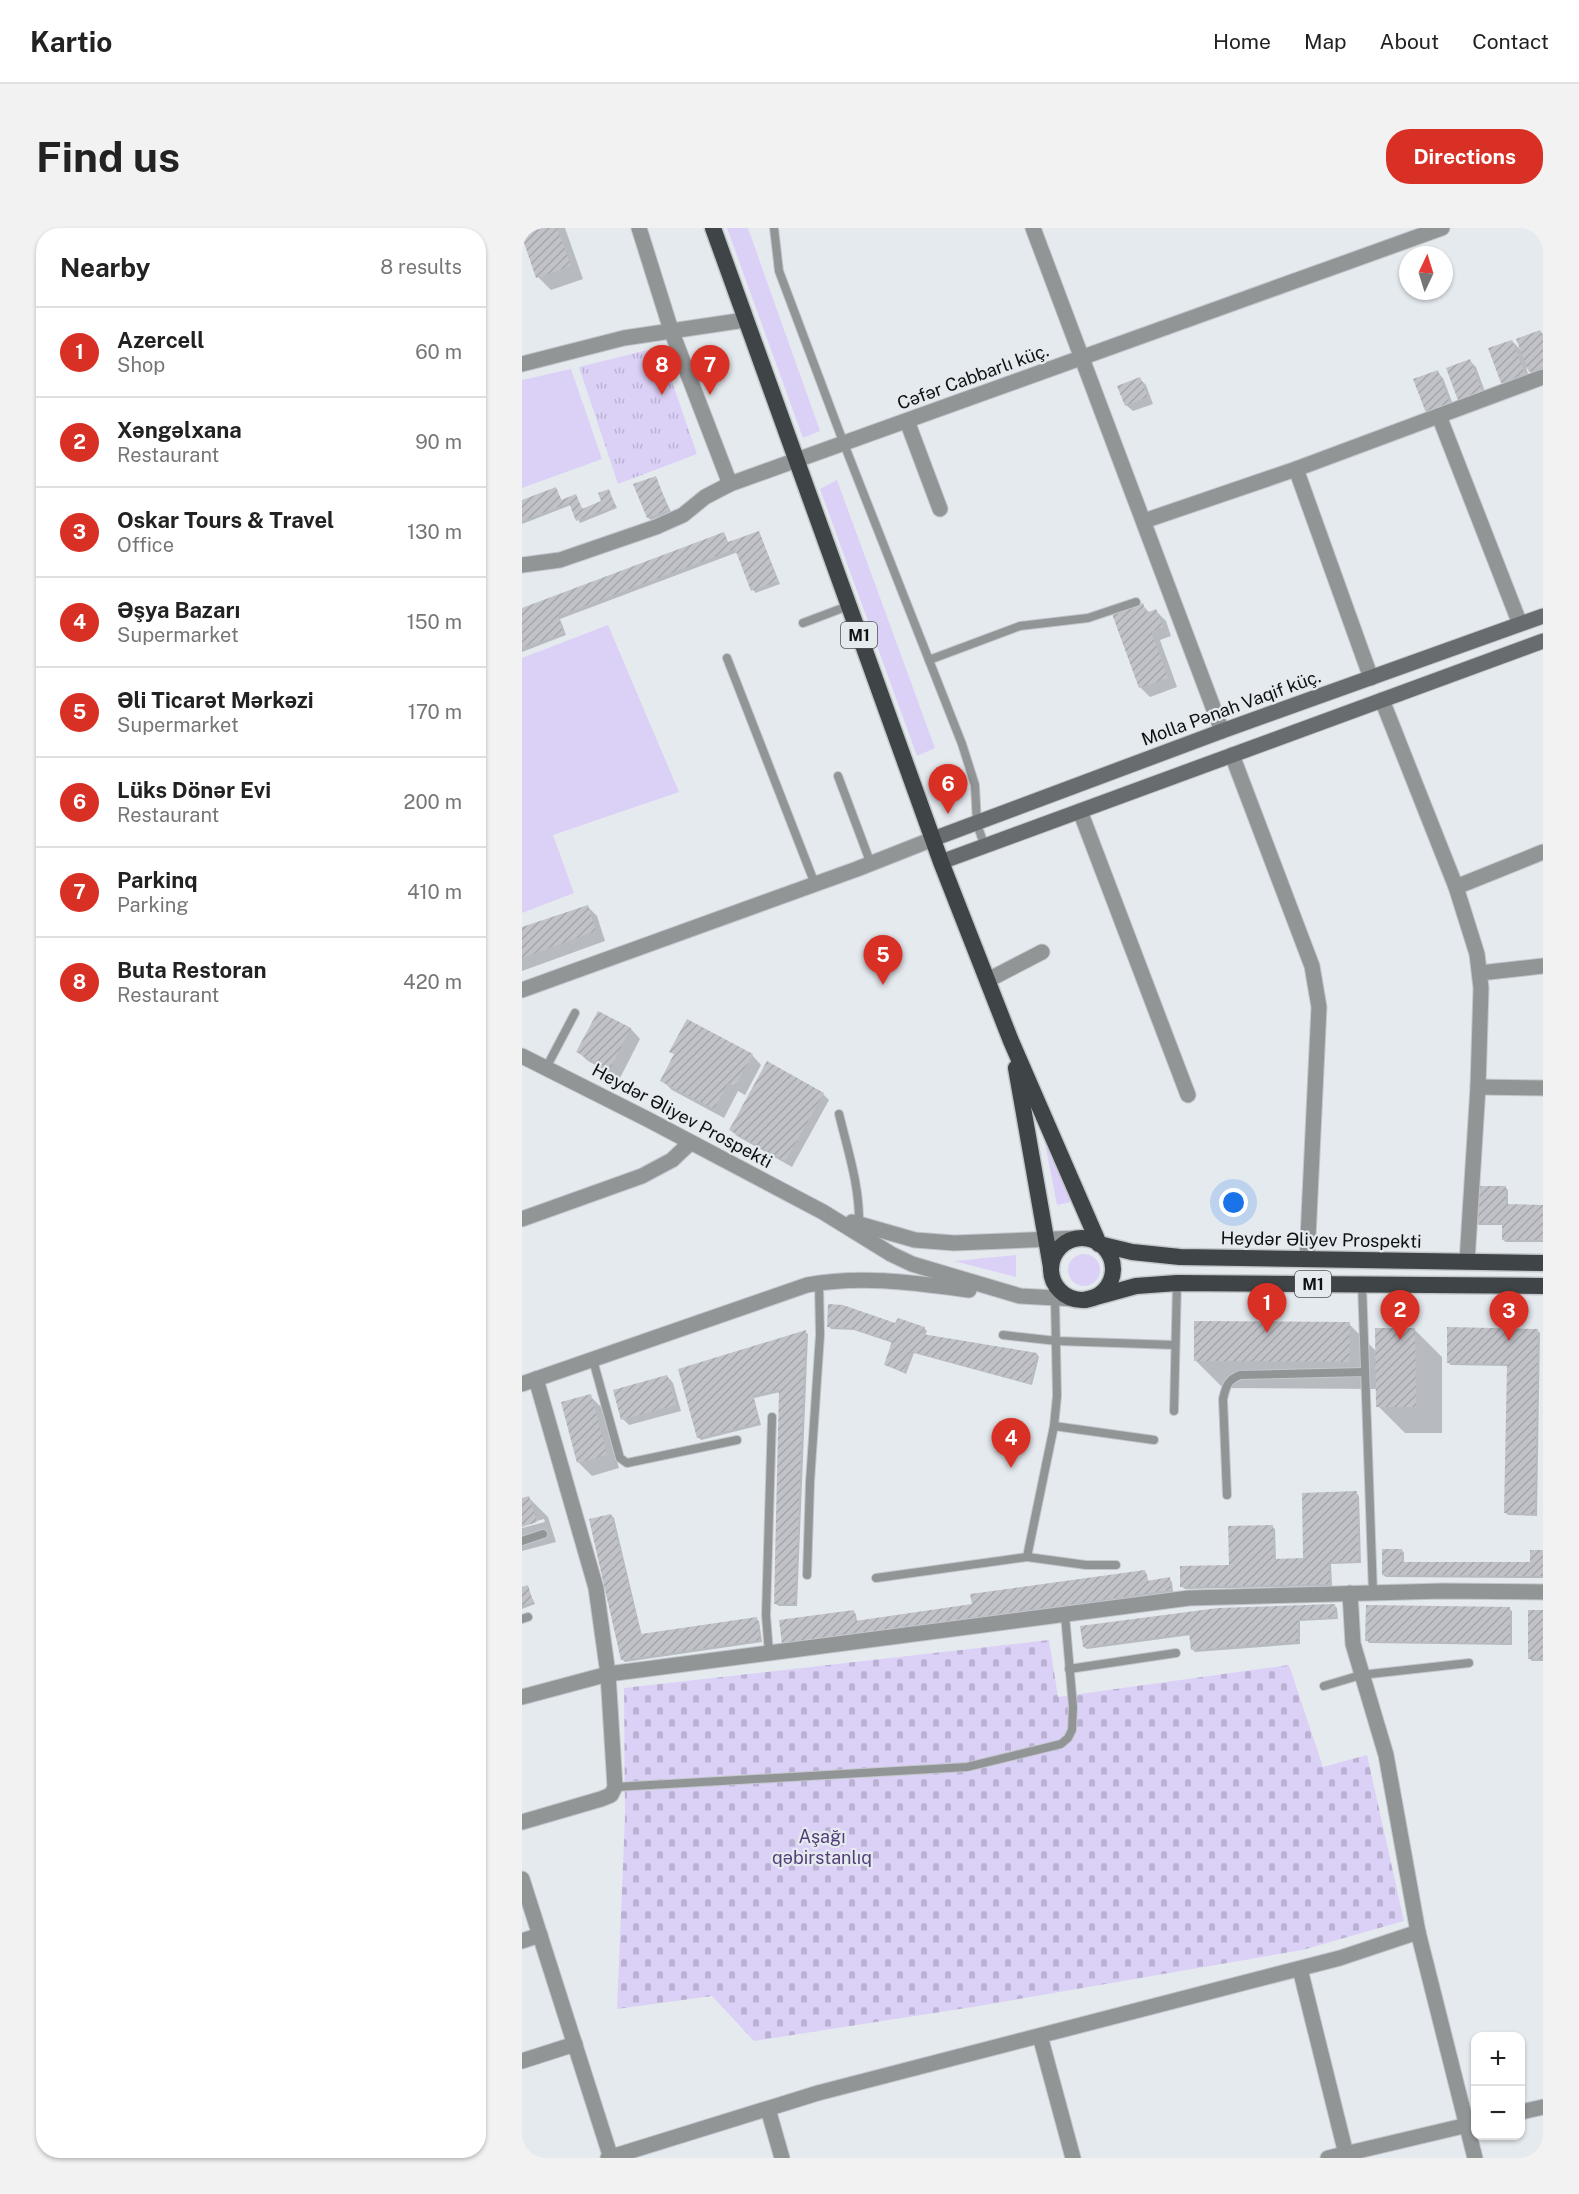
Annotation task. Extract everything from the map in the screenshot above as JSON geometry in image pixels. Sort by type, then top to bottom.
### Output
[{"type":"highway","name":"M1","points":[[712,228],[941,862],[1011,1041]]},
{"type":"highway","points":[[1011,1041],[1099,1244],[1107,1251],[1112,1261],[1113,1271],[1110,1282],[1096,1297],[1080,1299],[1065,1295],[1057,1287],[1052,1272],[1011,1041]]},
{"type":"highway","name":"Heydər Əliyev Prospekti","points":[[1079,1238],[1090,1239],[1099,1244],[1132,1252],[1171,1256],[1543,1263]]},
{"type":"highway","points":[[1052,1272],[1054,1257],[1060,1248],[1069,1241],[1079,1238]]},
{"type":"highway","name":"Heydər Əliyev Prospekti","points":[[1080,1299],[1136,1286],[1177,1283],[1543,1286]]},
{"type":"main road","name":"Molla Pənah Vaqif küç.","points":[[933,839],[1222,730],[1543,616]]},
{"type":"main road","points":[[941,862],[1543,641]]},
{"type":"street","points":[[639,228],[671,330],[730,484]]},
{"type":"street","points":[[1033,228],[1222,730]]},
{"type":"street","name":"Cəfər Cabbarlı küç.","points":[[522,566],[560,560],[656,527],[683,515],[705,496],[730,484],[908,422],[1442,228]]},
{"type":"street","points":[[522,364],[624,338],[745,320]]},
{"type":"street","points":[[1144,521],[1296,469],[1543,377]]},
{"type":"street","points":[[1439,416],[1520,624]]},
{"type":"street","points":[[908,422],[940,509]]},
{"type":"street","points":[[1296,469],[1371,678]]},
{"type":"street","points":[[1382,700],[1456,887],[1478,954],[1480,973],[1478,1087],[1467,1262]]},
{"type":"street","points":[[1232,755],[1317,983],[1319,1007],[1307,1259]]},
{"type":"street","points":[[1080,811],[1188,1095]]},
{"type":"street","points":[[522,990],[871,864],[933,839]]},
{"type":"street","points":[[1456,887],[1543,852]]},
{"type":"street","points":[[988,981],[1042,952]]},
{"type":"street","points":[[1480,973],[1543,966]]},
{"type":"street","name":"Heydər Əliyev Prospekti","points":[[522,1056],[823,1212],[891,1254],[912,1264],[1020,1296],[1080,1299]]},
{"type":"street","points":[[1478,1087],[1543,1088]]},
{"type":"street","points":[[522,1219],[642,1176],[672,1160],[690,1143]]},
{"type":"street","name":"Heydər Əliyev Prospekti","points":[[823,1212],[859,1225],[915,1240],[954,1243],[1079,1238]]},
{"type":"street","points":[[522,1821],[601,1800],[612,1795],[615,1787],[608,1674],[596,1588],[529,1382],[807,1285],[861,1279],[1020,1296]]},
{"type":"street","points":[[522,1697],[608,1674],[1190,1598],[1442,1591],[1543,1592]]},
{"type":"street","points":[[1350,1593],[1353,1644],[1386,1755],[1418,1932],[1471,2120]]},
{"type":"street","points":[[522,1880],[610,2158],[818,2093],[1300,1969],[1418,1932]]},
{"type":"street","points":[[522,1941],[540,1935]]},
{"type":"street","points":[[1300,1969],[1347,2156]]},
{"type":"street","points":[[1040,2036],[1072,2158]]},
{"type":"street","points":[[522,2061],[575,2044]]},
{"type":"street","points":[[1525,2111],[1543,2107]]},
{"type":"street","points":[[768,2109],[782,2158]]},
{"type":"street","points":[[1328,2158],[1347,2156],[1471,2124]]},
{"type":"street","points":[[1473,2140],[1475,2158]]},
{"type":"lane","points":[[774,228],[779,271],[844,444],[962,744],[975,785],[977,824],[986,847]]},
{"type":"lane","points":[[929,660],[1020,626],[1088,618],[1136,602]]},
{"type":"lane","points":[[803,623],[848,606]]},
{"type":"lane","points":[[727,658],[815,884]]},
{"type":"lane","points":[[838,776],[871,864]]},
{"type":"lane","points":[[546,1068],[575,1013]]},
{"type":"lane","points":[[839,1114],[857,1188],[860,1206],[859,1225]]},
{"type":"lane","points":[[1027,1557],[1054,1426],[1057,1396],[1057,1341],[1052,1272]]},
{"type":"lane","points":[[807,1575],[810,1482],[820,1335],[819,1283]]},
{"type":"lane","points":[[1174,1411],[1177,1283]]},
{"type":"lane","points":[[1362,1284],[1373,1593]]},
{"type":"lane","points":[[1003,1335],[1057,1341],[1175,1345]]},
{"type":"lane","points":[[593,1360],[620,1458],[627,1463],[737,1440]]},
{"type":"lane","points":[[1227,1495],[1223,1399],[1226,1385],[1232,1378],[1240,1375],[1365,1372]]},
{"type":"lane","points":[[769,1653],[766,1615],[772,1417]]},
{"type":"lane","points":[[1054,1426],[1154,1440]]},
{"type":"lane","points":[[522,1541],[543,1534]]},
{"type":"lane","points":[[876,1578],[1027,1557],[1086,1565],[1116,1565]]},
{"type":"lane","points":[[615,1787],[967,1767],[1060,1744],[1068,1738],[1072,1731],[1073,1707],[1065,1615]]},
{"type":"lane","points":[[1069,1669],[1176,1653]]},
{"type":"lane","points":[[1324,1686],[1361,1675],[1469,1663]]},
{"type":"green space","points":[[727,228],[748,228],[820,431],[803,438]]},
{"type":"green space","points":[[660,347],[697,454],[618,484],[579,367]]},
{"type":"green space","points":[[571,369],[602,459],[522,488],[522,380]]},
{"type":"green space","points":[[837,480],[935,748],[917,756],[820,489]]},
{"type":"green space","points":[[608,625],[679,792],[553,835],[574,893],[522,913],[522,658]]},
{"type":"green space","points":[[1042,1128],[1076,1201],[1057,1205]]},
{"type":"green space","points":[[1084,1254],[1096,1258],[1100,1270],[1096,1282],[1084,1286],[1072,1282],[1068,1270],[1072,1258]]},
{"type":"green space","points":[[1016,1255],[1016,1277],[954,1261]]},
{"type":"green space","name":"Aşağı qəbirstanlıq","points":[[1049,1640],[1058,1697],[1289,1665],[1323,1767],[1367,1755],[1404,1921],[1302,1950],[979,2006],[754,2041],[712,1996],[617,2009],[625,1817],[624,1688]]},
{"type":"building","points":[[522,228],[557,228],[571,266],[536,278],[522,237]]},
{"type":"building","points":[[1540,330],[1543,337],[1543,367],[1529,372],[1516,339]]},
{"type":"building","points":[[1512,340],[1525,374],[1501,383],[1488,348]]},
{"type":"building","points":[[1470,359],[1483,393],[1459,403],[1446,368]]},
{"type":"building","points":[[1438,370],[1450,404],[1426,413],[1413,379]]},
{"type":"building","points":[[1140,377],[1148,397],[1125,406],[1117,386]]},
{"type":"building","points":[[656,476],[669,510],[647,518],[633,484]]},
{"type":"building","points":[[556,487],[561,500],[576,494],[582,509],[601,501],[598,493],[609,489],[615,506],[576,521],[569,503],[522,521],[522,500]]},
{"type":"building","points":[[759,531],[778,581],[751,591],[735,549],[558,616],[564,633],[522,648],[522,608],[724,532],[728,542]]},
{"type":"building","points":[[1143,603],[1146,613],[1156,609],[1163,627],[1151,631],[1168,678],[1139,688],[1112,614]]},
{"type":"building","points":[[588,905],[596,931],[522,958],[522,927]]},
{"type":"building","points":[[598,1011],[631,1028],[610,1069],[576,1052]]},
{"type":"building","points":[[687,1019],[753,1054],[735,1086],[728,1083],[714,1109],[660,1081],[674,1054],[669,1052]]},
{"type":"building","points":[[767,1061],[824,1093],[785,1161],[729,1130]]},
{"type":"building","points":[[1475,1186],[1506,1186],[1506,1204],[1543,1205],[1543,1240],[1502,1240],[1502,1223],[1475,1223]]},
{"type":"building","points":[[828,1304],[843,1305],[895,1323],[898,1318],[925,1327],[922,1334],[1037,1353],[1030,1384],[911,1351],[904,1372],[884,1365],[892,1341],[850,1328],[827,1327]]},
{"type":"building","points":[[1194,1321],[1350,1322],[1349,1362],[1194,1361]]},
{"type":"building","points":[[1447,1327],[1538,1329],[1535,1514],[1504,1513],[1507,1364],[1447,1363]]},
{"type":"building","points":[[1375,1328],[1415,1328],[1416,1407],[1376,1407]]},
{"type":"building","points":[[806,1330],[795,1604],[774,1604],[779,1389],[753,1395],[759,1423],[697,1438],[678,1369]]},
{"type":"building","points":[[667,1375],[676,1405],[621,1420],[613,1390]]},
{"type":"building","points":[[591,1394],[607,1455],[577,1463],[561,1402]]},
{"type":"building","points":[[1357,1491],[1359,1561],[1329,1562],[1330,1584],[1180,1587],[1180,1566],[1229,1565],[1228,1526],[1273,1525],[1274,1559],[1303,1558],[1302,1493]]},
{"type":"building","points":[[529,1496],[537,1522],[522,1527],[522,1498]]},
{"type":"building","points":[[611,1514],[641,1634],[757,1617],[760,1640],[621,1660],[589,1519]]},
{"type":"building","points":[[1382,1549],[1402,1549],[1402,1562],[1530,1562],[1530,1550],[1543,1550],[1543,1576],[1382,1575]]},
{"type":"building","points":[[1145,1570],[1147,1581],[1170,1577],[1171,1590],[782,1644],[779,1620],[854,1610],[855,1621],[972,1604],[970,1594]]},
{"type":"building","points":[[528,1585],[533,1602],[522,1605],[522,1587]]},
{"type":"building","points":[[1335,1604],[1336,1617],[1298,1619],[1298,1641],[1191,1650],[1189,1633],[1083,1647],[1080,1626],[1218,1608]]},
{"type":"building","points":[[1366,1605],[1510,1607],[1510,1643],[1365,1641]]},
{"type":"building","points":[[1528,1610],[1543,1610],[1543,1659],[1528,1659]]},
{"type":"place","name":"Buta Restoran","points":[[662,395]]},
{"type":"place","name":"Parkinq","points":[[710,395]]},
{"type":"place","name":"Lüks Dönər Evi","points":[[948,814]]},
{"type":"place","name":"Əli Ticarət Mərkəzi","points":[[883,985]]},
{"type":"place","name":"Azercell","points":[[1267,1333]]},
{"type":"place","name":"Xəngəlxana","points":[[1400,1340]]},
{"type":"place","name":"Oskar Tours & Travel","points":[[1509,1341]]},
{"type":"place","name":"Əşya Bazarı","points":[[1011,1468]]}]
